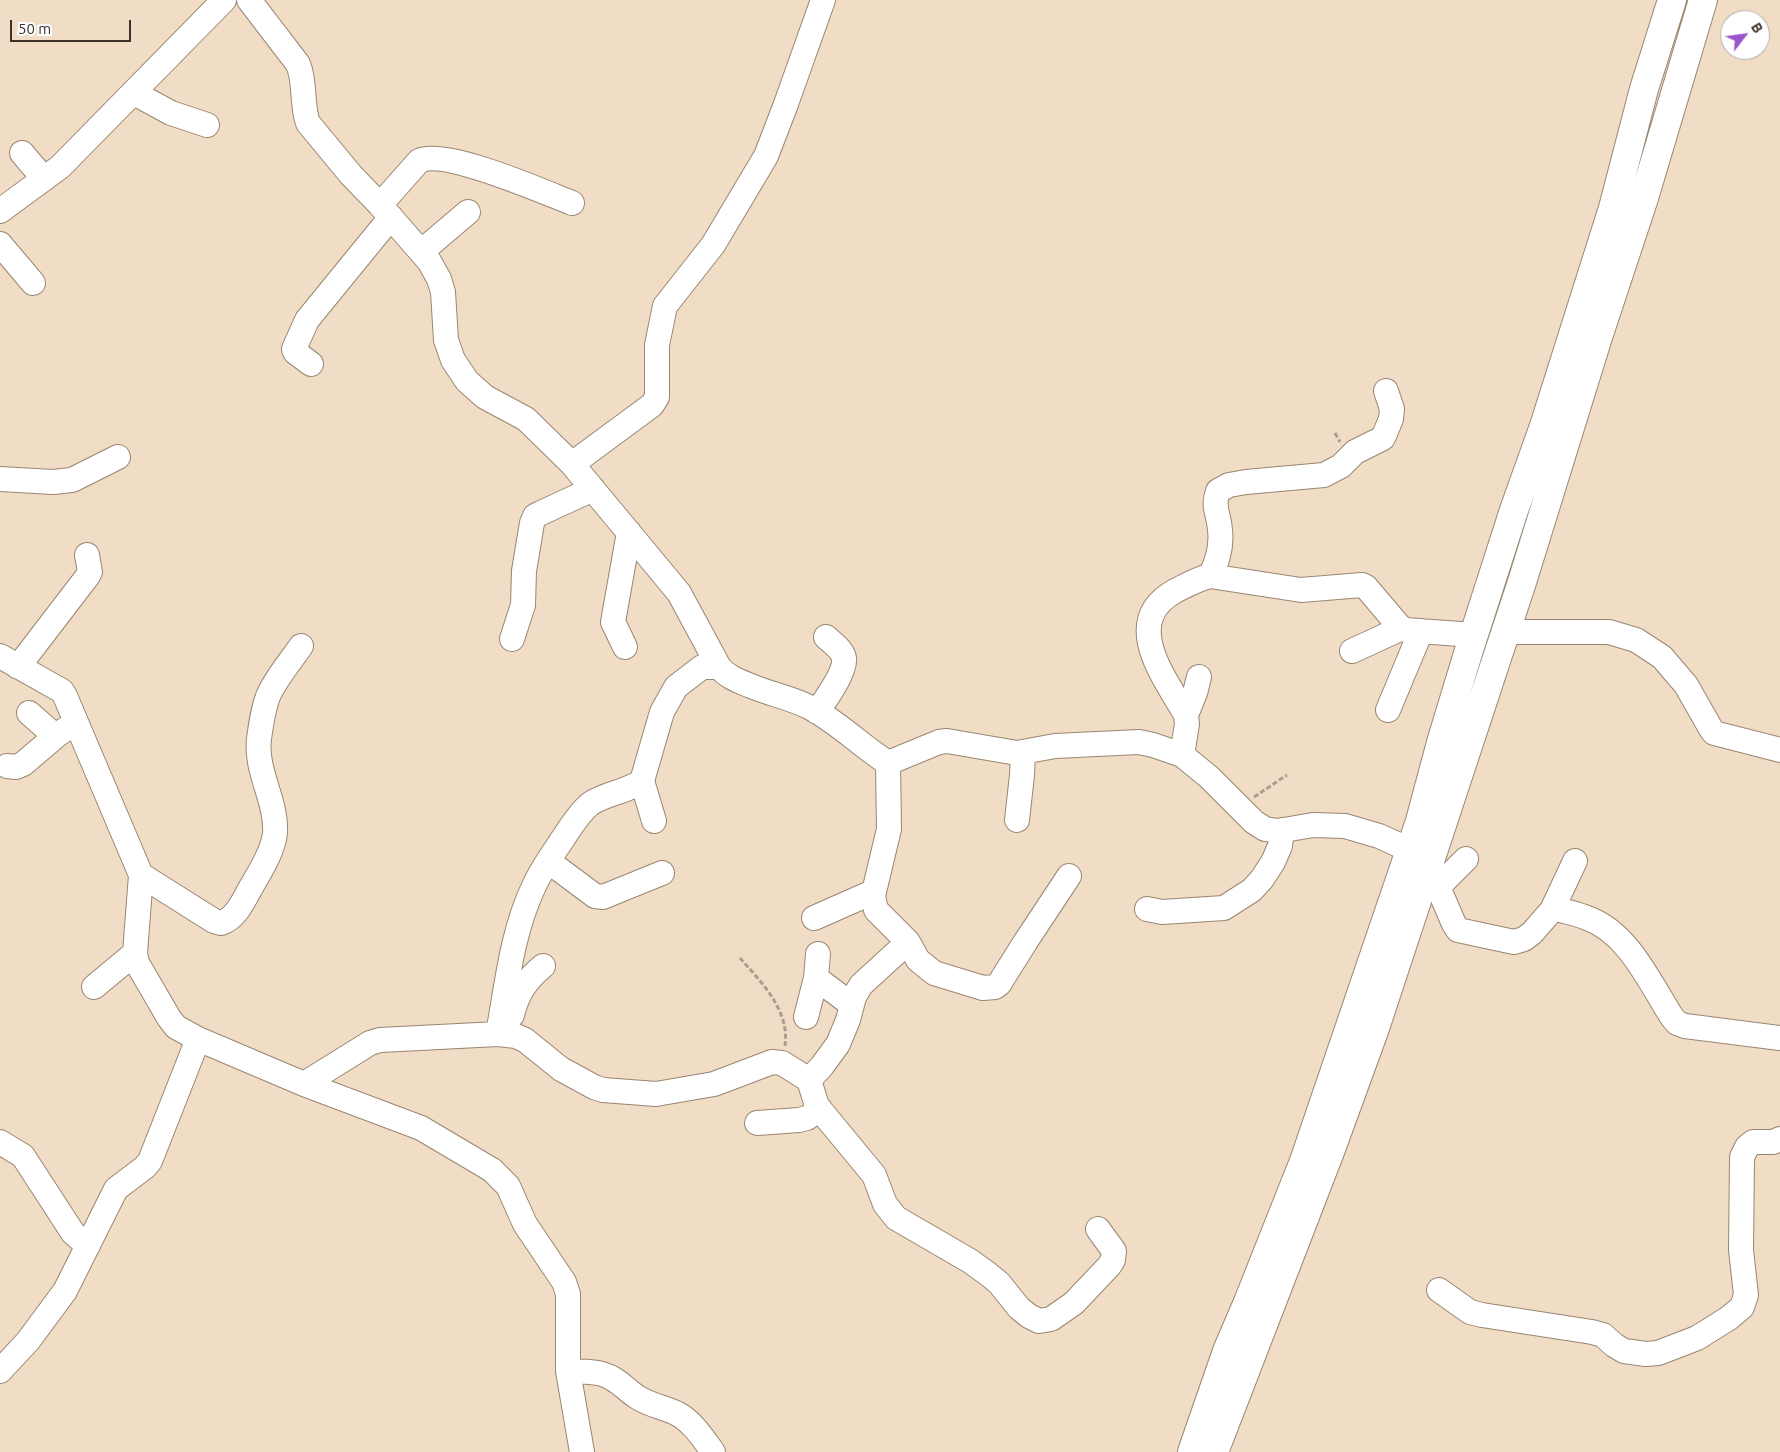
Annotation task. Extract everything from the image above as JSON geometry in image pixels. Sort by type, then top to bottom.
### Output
[{"type":"highway","points":[[1425,868],[1474,634],[1514,510],[1547,417],[1613,208],[1644,89],[1672,0]]},
{"type":"highway","points":[[1201,1451],[1334,1140],[1374,1031],[1425,868],[1505,632],[1644,198],[1703,0]]},
{"type":"street","points":[[0,211],[60,167],[134,94],[224,0]]},
{"type":"street","points":[[249,0],[298,64],[302,74],[305,115],[308,123],[350,175],[429,261],[439,279],[443,292],[446,340],[453,360],[467,381],[485,397],[533,424],[572,464],[683,598],[719,667],[725,674],[755,688],[808,706],[888,763]]},
{"type":"street","points":[[572,464],[652,405],[657,398],[657,346],[664,306],[713,246],[766,156],[823,0]]},
{"type":"street","points":[[134,94],[171,113],[207,124]]},
{"type":"street","points":[[22,154],[44,179]]},
{"type":"street","points":[[310,364],[295,352],[294,349],[307,320],[419,161],[425,158],[448,160],[471,166],[530,186],[572,203]]},
{"type":"street","points":[[421,252],[468,212]]},
{"type":"street","points":[[0,244],[32,283]]},
{"type":"street","points":[[1210,576],[1217,562],[1220,549],[1218,516],[1214,506],[1218,491],[1229,485],[1246,482],[1324,475],[1341,466],[1355,452],[1383,438],[1391,419],[1392,409],[1386,391]]},
{"type":"street","points":[[0,479],[53,482],[72,480],[118,457]]},
{"type":"street","points":[[512,639],[523,605],[524,571],[532,523],[535,516],[593,489]]},
{"type":"street","points":[[625,646],[613,622],[629,532]]},
{"type":"street","points":[[87,555],[90,572],[87,577],[9,662],[62,691],[67,729],[141,875],[214,921],[221,923],[232,917],[260,871],[275,835],[275,822],[261,769],[260,733],[269,694],[301,646]]},
{"type":"street","points":[[1182,756],[1187,724],[1186,715],[1153,655],[1148,634],[1152,613],[1164,598],[1199,578],[1210,576],[1301,590],[1362,585],[1412,629]]},
{"type":"street","points":[[1388,710],[1412,629]]},
{"type":"street","points":[[1352,651],[1412,629],[1474,634]]},
{"type":"street","points":[[1505,632],[1609,632],[1636,640],[1662,656],[1686,685],[1710,730],[1714,733],[1780,750]]},
{"type":"street","points":[[817,712],[829,695],[843,666],[844,659],[842,653],[826,637]]},
{"type":"street","points":[[654,821],[642,781],[662,712],[676,687],[702,667],[719,667]]},
{"type":"street","points":[[1186,715],[1199,677]]},
{"type":"street","points":[[29,713],[51,733],[67,729]]},
{"type":"street","points":[[7,766],[16,767],[23,764],[67,729]]},
{"type":"street","points":[[888,763],[940,742],[947,741],[1007,753],[1054,746],[1139,742],[1153,745],[1182,756],[1209,777],[1254,822],[1265,829],[1282,830],[1313,825],[1345,826],[1379,836],[1425,868],[1458,930],[1514,942],[1524,939],[1532,933],[1552,910],[1575,861]]},
{"type":"street","points":[[1017,820],[1022,775],[1022,752]]},
{"type":"street","points":[[888,763],[889,829],[874,892],[873,904],[876,910],[908,942],[918,960],[934,973],[983,988],[995,987],[999,984],[1069,876]]},
{"type":"street","points":[[503,1034],[513,947],[531,893],[548,861],[572,825],[590,805],[610,794],[634,787],[642,781]]},
{"type":"street","points":[[1147,909],[1162,912],[1224,908],[1252,890],[1262,879],[1273,862],[1280,846],[1282,830]]},
{"type":"street","points":[[1425,868],[1466,860]]},
{"type":"street","points":[[548,861],[595,896],[603,897],[662,873]]},
{"type":"street","points":[[141,875],[135,953],[137,963],[168,1018],[176,1027],[198,1039],[304,1084],[421,1128],[492,1170],[508,1186],[525,1224],[564,1282],[568,1294],[568,1371],[582,1452]]},
{"type":"street","points":[[814,918],[874,892]]},
{"type":"street","points":[[1552,910],[1557,909],[1588,918],[1609,930],[1627,946],[1672,1017],[1678,1023],[1685,1026],[1780,1038]]},
{"type":"street","points":[[809,1080],[838,1044],[848,1020],[854,997],[861,985],[908,942]]},
{"type":"street","points":[[94,987],[135,953]]},
{"type":"street","points":[[806,1017],[816,978],[818,954]]},
{"type":"street","points":[[503,1034],[520,990],[530,976],[543,966]]},
{"type":"street","points":[[816,978],[852,1005]]},
{"type":"street","points":[[304,1084],[370,1043],[380,1040],[503,1034],[525,1040],[560,1069],[603,1090],[656,1094],[714,1084],[772,1062],[782,1063],[809,1080],[820,1109],[874,1176],[885,1204],[896,1218],[970,1261],[988,1274],[1019,1308],[1029,1316],[1039,1321],[1051,1319],[1074,1303],[1109,1266],[1113,1260],[1114,1251],[1098,1229]]},
{"type":"street","points":[[0,1371],[28,1341],[65,1291],[116,1189],[145,1167],[150,1160],[198,1039]]},
{"type":"street","points":[[757,1123],[807,1118],[820,1109]]},
{"type":"street","points":[[1439,1290],[1470,1312],[1592,1332],[1603,1335],[1624,1351],[1646,1354],[1658,1353],[1697,1338],[1730,1318],[1742,1307],[1746,1295],[1741,1250],[1742,1157],[1746,1147],[1753,1142],[1773,1142],[1780,1139]]},
{"type":"street","points":[[0,1142],[22,1156],[74,1233],[88,1246]]},
{"type":"street","points":[[568,1371],[592,1371],[605,1374],[618,1381],[637,1397],[656,1407],[676,1413],[685,1419],[713,1452]]},
{"type":"path","points":[[1238,807],[1287,775]]},
{"type":"path","points":[[740,958],[769,991],[784,1023],[786,1040],[782,1063]]}]
